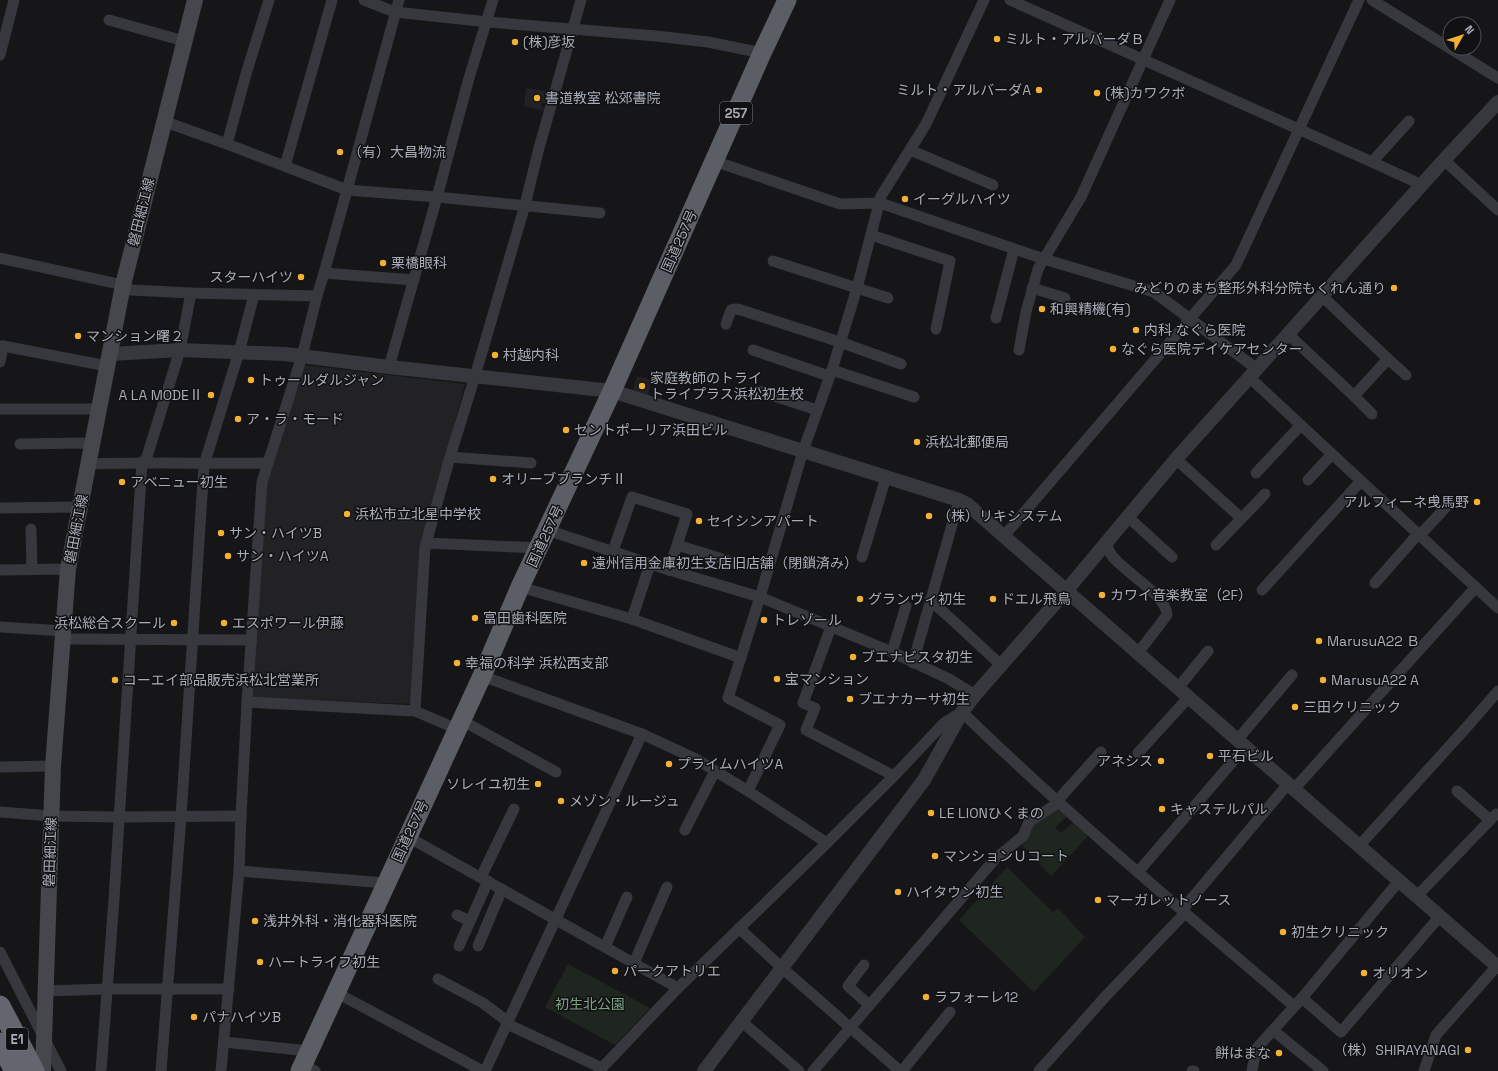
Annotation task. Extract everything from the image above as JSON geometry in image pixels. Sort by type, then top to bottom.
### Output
[{"type":"highway","name":"国道257号","points":[[306,1064],[336,993],[482,676],[520,587],[540,548],[612,391],[787,0]]},
{"type":"highway","name":"E1","points":[[0,1006],[34,1071]]},
{"type":"highway","name":"E1","points":[[0,1043],[15,1071]]},
{"type":"main road","name":"磐田細江線","points":[[43,1071],[53,766],[68,569],[109,360],[122,285],[195,0]]},
{"type":"street","points":[[0,55],[2,34],[14,0]]},
{"type":"street","points":[[227,144],[246,74],[269,0]]},
{"type":"street","points":[[285,166],[332,0]]},
{"type":"street","points":[[364,0],[395,12],[708,42],[762,53]]},
{"type":"street","points":[[221,1071],[239,871],[247,702],[262,482],[302,356],[398,0]]},
{"type":"street","points":[[388,367],[414,280],[470,78],[494,0]]},
{"type":"street","points":[[415,711],[426,543],[525,205],[539,148],[581,0]]},
{"type":"street","points":[[748,791],[780,725],[728,698],[760,598],[803,451],[857,288],[881,196],[926,124],[984,0]]},
{"type":"street","points":[[1010,0],[1422,185]]},
{"type":"street","points":[[1019,350],[1032,288],[1038,269],[1080,197],[1170,0]]},
{"type":"street","points":[[1004,536],[1236,265],[1358,0]]},
{"type":"street","points":[[1372,0],[1498,78]]},
{"type":"street","points":[[109,20],[184,41]]},
{"type":"street","points":[[704,1071],[781,967],[924,780],[962,712],[975,695],[1066,592],[1176,459],[1444,160],[1498,102]]},
{"type":"street","points":[[163,121],[348,190],[600,213]]},
{"type":"street","points":[[1372,162],[1409,121]]},
{"type":"street","points":[[910,150],[993,185]]},
{"type":"street","points":[[1444,160],[1498,210]]},
{"type":"street","points":[[714,161],[840,204],[880,203],[1044,260],[1154,292],[1190,318],[1253,373],[1301,425],[1498,608]]},
{"type":"street","points":[[871,235],[950,261],[936,329]]},
{"type":"street","points":[[996,318],[1014,249]]},
{"type":"street","points":[[0,258],[122,285],[131,290],[317,296]]},
{"type":"street","points":[[773,261],[888,298]]},
{"type":"street","points":[[324,273],[414,280]]},
{"type":"street","points":[[1032,288],[1065,298]]},
{"type":"street","points":[[101,1071],[144,463],[180,350],[192,293]]},
{"type":"street","points":[[161,1071],[181,817],[204,464],[239,352],[254,295]]},
{"type":"street","points":[[1322,296],[1406,375]]},
{"type":"street","points":[[726,324],[731,310],[736,309],[840,342],[901,364]]},
{"type":"street","points":[[1288,334],[1372,414]]},
{"type":"street","points":[[0,362],[1,346],[109,360],[180,350],[239,352],[302,356],[388,367],[612,391],[959,500],[967,504],[1004,536],[1066,592],[1184,692],[1498,967],[1436,1035],[1424,1071]]},
{"type":"street","points":[[753,350],[914,397]]},
{"type":"street","points":[[1354,396],[1388,359]]},
{"type":"street","points":[[759,392],[817,410]]},
{"type":"street","points":[[0,409],[99,409]]},
{"type":"street","points":[[1256,473],[1301,425]]},
{"type":"street","points":[[20,444],[83,443],[92,445]]},
{"type":"street","points":[[1308,480],[1332,454]]},
{"type":"street","points":[[450,457],[531,463]]},
{"type":"street","points":[[1176,459],[1241,518]]},
{"type":"street","points":[[88,464],[267,463]]},
{"type":"street","points":[[862,557],[886,477]]},
{"type":"street","points":[[1262,590],[1361,481]]},
{"type":"street","points":[[1216,545],[1265,494]]},
{"type":"street","points":[[613,551],[632,497],[687,514],[669,570]]},
{"type":"street","points":[[913,663],[959,500]]},
{"type":"street","points":[[0,508],[80,507]]},
{"type":"street","points":[[1375,583],[1419,534],[1446,507]]},
{"type":"street","points":[[1128,517],[1172,557]]},
{"type":"street","points":[[31,529],[32,569]]},
{"type":"street","points":[[547,530],[760,598],[892,652],[950,679],[975,695]]},
{"type":"street","points":[[426,543],[540,548]]},
{"type":"street","points":[[1106,543],[1111,556],[1161,599],[1167,612],[1167,615],[1138,653]]},
{"type":"street","points":[[677,545],[732,562]]},
{"type":"street","points":[[632,619],[650,564]]},
{"type":"street","points":[[0,570],[68,569]]},
{"type":"street","points":[[520,587],[632,619],[740,658]]},
{"type":"street","points":[[1039,1071],[1183,912],[1291,786],[1476,587]]},
{"type":"street","points":[[930,600],[1002,666]]},
{"type":"street","points":[[892,652],[906,606]]},
{"type":"street","points":[[0,627],[63,635],[131,640],[192,638],[251,640]]},
{"type":"street","points":[[831,627],[803,703],[815,708],[806,730],[894,776]]},
{"type":"street","points":[[1138,753],[1184,692],[1208,650]]},
{"type":"street","points":[[1138,872],[1242,743],[1292,675]]},
{"type":"street","points":[[482,676],[642,734],[696,759],[827,843]]},
{"type":"street","points":[[1359,846],[1498,691]]},
{"type":"street","points":[[247,702],[415,711],[459,724],[556,772]]},
{"type":"street","points":[[438,979],[483,1004],[508,1023],[600,1070],[678,988],[827,843],[944,723],[962,712]]},
{"type":"street","points":[[962,712],[1058,802],[1183,912],[1298,1002],[1341,1032],[1440,916]]},
{"type":"street","points":[[336,993],[484,1071],[508,1023],[642,734]]},
{"type":"street","points":[[817,1069],[869,1005],[995,859],[1023,836],[1030,822],[1058,802],[1101,752]]},
{"type":"street","points":[[0,767],[53,766]]},
{"type":"street","points":[[685,830],[715,771]]},
{"type":"street","points":[[1417,896],[1493,817],[1457,791]]},
{"type":"street","points":[[459,946],[514,809]]},
{"type":"street","points":[[0,812],[51,816],[241,816]]},
{"type":"street","points":[[408,837],[678,988]]},
{"type":"street","points":[[239,871],[386,884]]},
{"type":"street","points":[[1252,1071],[1256,1050],[1274,1031],[1399,881]]},
{"type":"street","points":[[634,963],[667,887]]},
{"type":"street","points":[[478,946],[502,889]]},
{"type":"street","points":[[605,947],[627,897]]},
{"type":"street","points":[[457,915],[470,921]]},
{"type":"street","points":[[739,928],[850,1028],[901,1071],[950,1012]]},
{"type":"street","points":[[0,952],[61,1071]]},
{"type":"street","points":[[864,965],[848,986],[869,1005]]},
{"type":"street","points":[[45,991],[108,989],[229,989]]},
{"type":"street","points":[[741,1021],[799,1071]]},
{"type":"street","points":[[1274,1031],[1323,1071]]},
{"type":"street","points":[[224,1042],[306,1064]]},
{"type":"shaded area","name":"書道教室 松郊書院","points":[[526,88],[550,92],[548,103],[542,103],[541,106],[544,107],[543,111],[524,106]]},
{"type":"shaded area","name":"浜松市立北星中学校","points":[[304,365],[465,384],[422,546],[411,704],[252,698],[266,483]]},
{"type":"shaded area","name":"家庭教師のトライ トライプラス浜松初生校","points":[[637,376],[652,380],[648,396],[632,392]]},
{"type":"green space","points":[[1058,807],[1068,815],[1055,828],[1061,833],[1075,821],[1090,834],[1051,876],[1020,843],[1032,825]]},
{"type":"green space","points":[[1007,867],[1053,912],[1058,908],[1085,937],[1034,992],[959,920]]},
{"type":"green space","name":"初生北公園","points":[[568,964],[650,1008],[615,1045],[545,1007]]},
{"type":"place","name":"ミルト・アルバーダＢ","points":[[997,39]]},
{"type":"place","name":"(株)彦坂","points":[[515,42]]},
{"type":"place","name":"ミルト・アルバーダA","points":[[1039,90]]},
{"type":"place","name":"(株)カワクボ","points":[[1097,93]]},
{"type":"place","name":"書道教室 松郊書院","points":[[537,98]]},
{"type":"place","name":"（有）大昌物流","points":[[340,152]]},
{"type":"place","name":"イーグルハイツ","points":[[905,199]]},
{"type":"place","name":"栗橋眼科","points":[[383,263]]},
{"type":"place","name":"スターハイツ","points":[[301,277]]},
{"type":"place","name":"みどりのまち整形外科分院もくれん通り","points":[[1394,288]]},
{"type":"place","name":"和興精機(有)","points":[[1042,309]]},
{"type":"place","name":"内科 なぐら医院","points":[[1136,330]]},
{"type":"place","name":"マンション曙２","points":[[78,336]]},
{"type":"place","name":"なぐら医院デイケアセンター","points":[[1113,349]]},
{"type":"place","name":"村越内科","points":[[495,355]]},
{"type":"place","name":"トゥールダルジャン","points":[[251,380]]},
{"type":"place","name":"家庭教師のトライ トライプラス浜松初生校","points":[[642,386]]},
{"type":"place","name":"A LA MODEⅡ","points":[[211,395]]},
{"type":"place","name":"ア・ラ・モード","points":[[238,419]]},
{"type":"place","name":"セントポーリア浜田ビル","points":[[566,430]]},
{"type":"place","name":"浜松北郵便局","points":[[917,442]]},
{"type":"place","name":"オリーブブランチⅡ","points":[[493,479]]},
{"type":"place","name":"アベニュー初生","points":[[122,482]]},
{"type":"place","name":"アルフィーネ曵馬野","points":[[1477,502]]},
{"type":"place","name":"浜松市立北星中学校","points":[[347,514]]},
{"type":"place","name":"（株）リキシステム","points":[[929,516]]},
{"type":"place","name":"セイシンアパート","points":[[699,521]]},
{"type":"place","name":"サン・ハイツB","points":[[221,533]]},
{"type":"place","name":"サン・ハイツA","points":[[228,556]]},
{"type":"place","name":"遠州信用金庫初生支店旧店舗（閉鎖済み）","points":[[584,563]]},
{"type":"place","name":"カワイ音楽教室（2F）","points":[[1102,595]]},
{"type":"place","name":"グランヴィ初生","points":[[860,599]]},
{"type":"place","name":"ドエル飛鳥","points":[[993,599]]},
{"type":"place","name":"富田歯科医院","points":[[475,618]]},
{"type":"place","name":"トレゾール","points":[[764,620]]},
{"type":"place","name":"浜松総合スクール","points":[[174,623]]},
{"type":"place","name":"エスポワール伊藤","points":[[224,623]]},
{"type":"place","name":"MarusuA22 Ｂ","points":[[1319,641]]},
{"type":"place","name":"ブエナビスタ初生","points":[[853,657]]},
{"type":"place","name":"幸福の科学 浜松西支部","points":[[457,663]]},
{"type":"place","name":"宝マンション","points":[[777,679]]},
{"type":"place","name":"コーエイ部品販売浜松北営業所","points":[[115,680]]},
{"type":"place","name":"MarusuA22 A","points":[[1323,680]]},
{"type":"place","name":"ブエナカーサ初生","points":[[850,699]]},
{"type":"place","name":"三田クリニック","points":[[1295,707]]},
{"type":"place","name":"平石ビル","points":[[1210,756]]},
{"type":"place","name":"アネシス","points":[[1161,761]]},
{"type":"place","name":"プライムハイツA","points":[[669,764]]},
{"type":"place","name":"ソレイユ初生","points":[[538,784]]},
{"type":"place","name":"メゾン・ルージュ","points":[[561,801]]},
{"type":"place","name":"キャステルパル","points":[[1162,809]]},
{"type":"place","name":"LE LIONひくまの","points":[[931,813]]},
{"type":"place","name":"マンションＵコート","points":[[935,856]]},
{"type":"place","name":"ハイタウン初生","points":[[898,892]]},
{"type":"place","name":"マーガレットノース","points":[[1098,900]]},
{"type":"place","name":"浅井外科・消化器科医院","points":[[255,921]]},
{"type":"place","name":"初生クリニック","points":[[1283,932]]},
{"type":"place","name":"ハートライフ初生","points":[[260,962]]},
{"type":"place","name":"パークアトリエ","points":[[615,971]]},
{"type":"place","name":"オリオン","points":[[1364,973]]},
{"type":"place","name":"ラフォーレ12","points":[[926,997]]},
{"type":"place","name":"パナハイツB","points":[[194,1017]]},
{"type":"place","name":"（株）SHIRAYANAGI","points":[[1468,1050]]},
{"type":"place","name":"餅はまな","points":[[1279,1053]]}]
